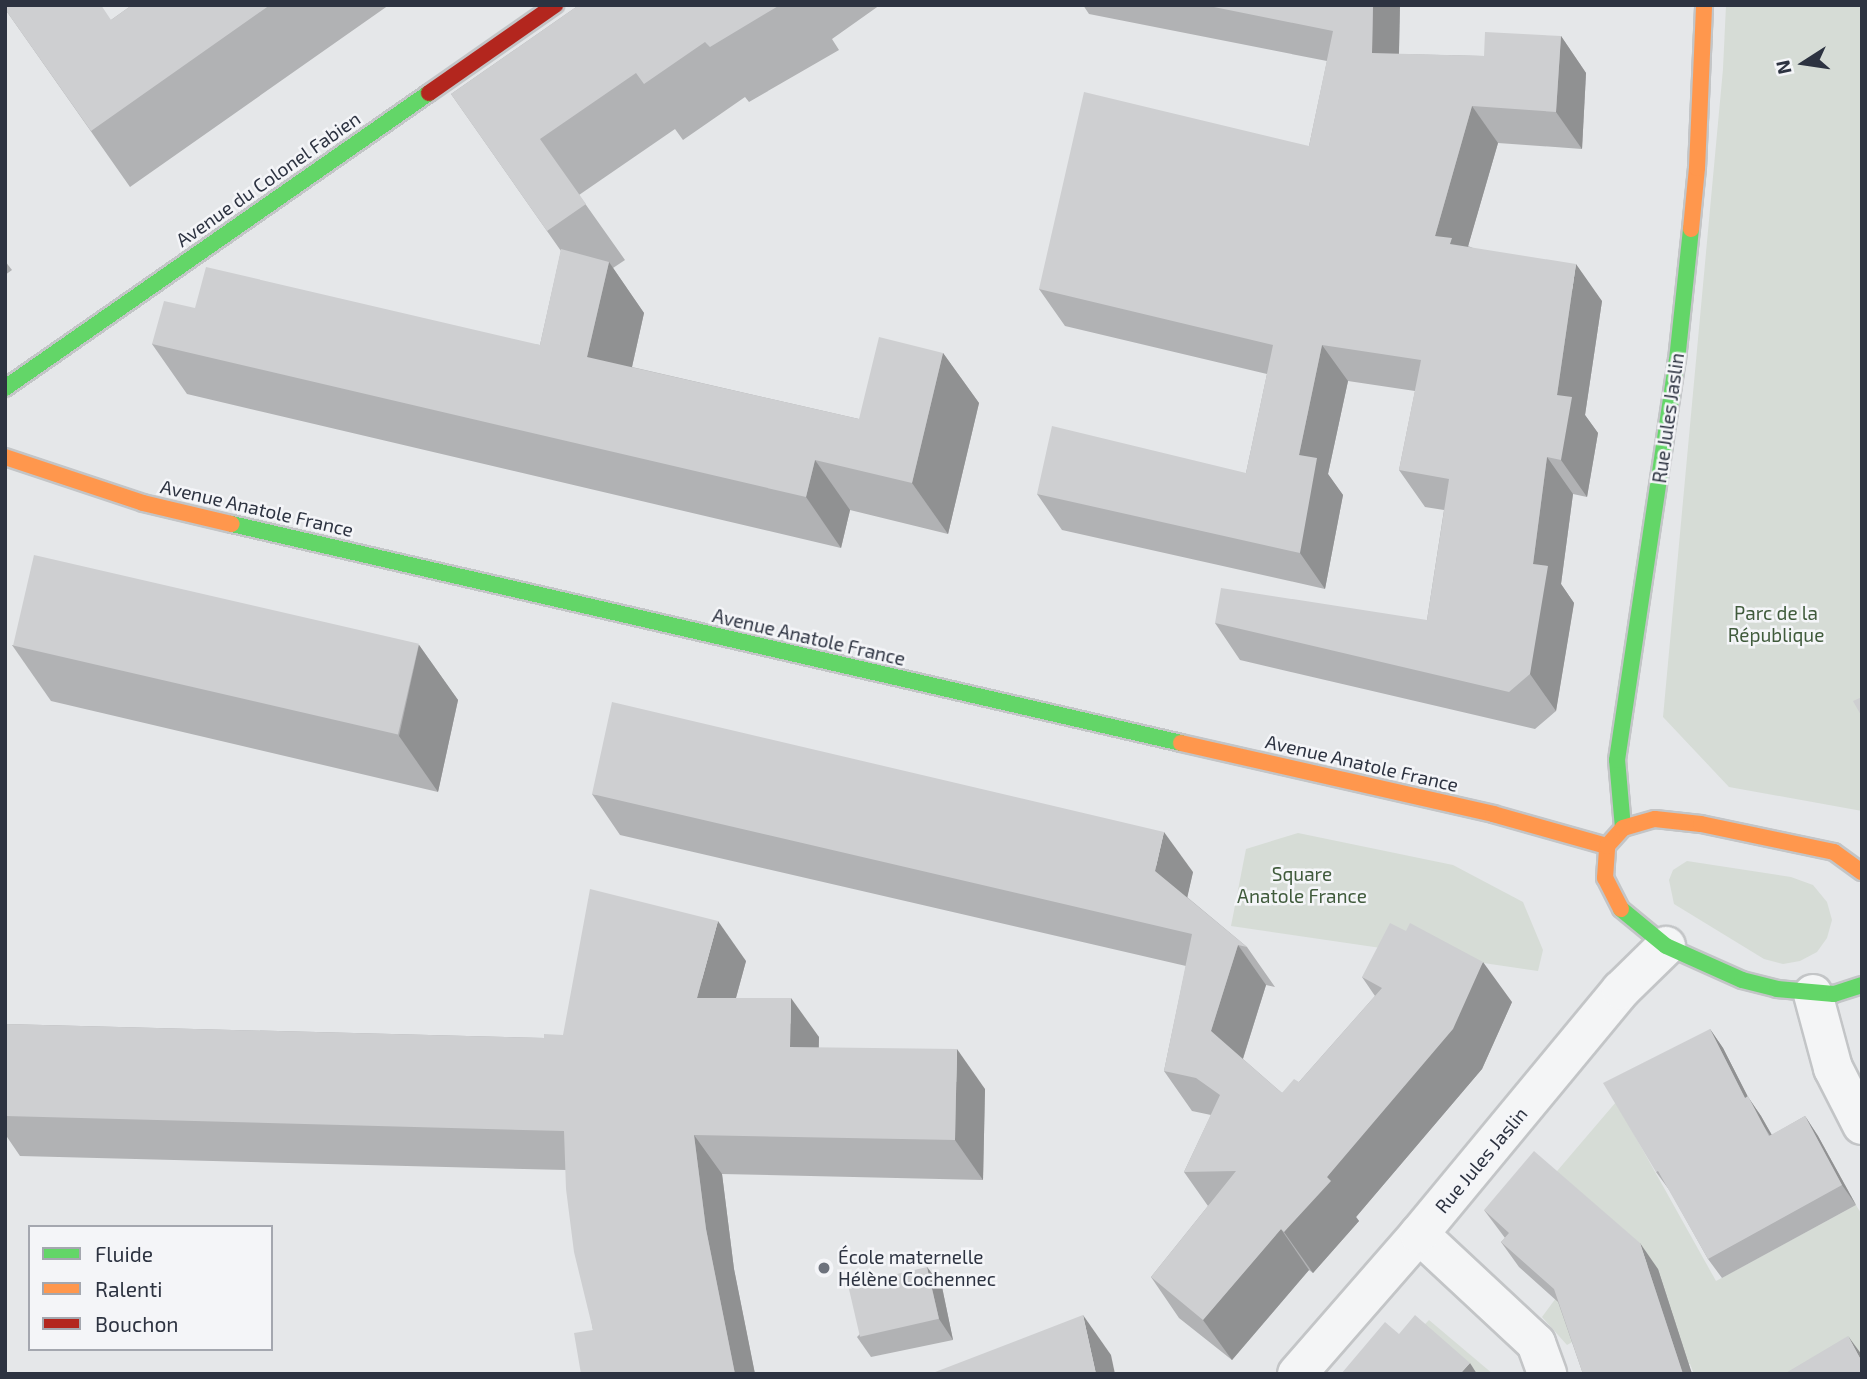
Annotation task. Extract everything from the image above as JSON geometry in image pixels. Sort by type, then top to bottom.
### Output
[{"type":"street","name":"Avenue du Colonel Fabien","points":[[5,388],[555,5]]},
{"type":"street","name":"Rue Jules Jaslin","points":[[1623,828],[1617,760],[1677,360],[1697,168],[1704,5]]},
{"type":"street","name":"Avenue Anatole France","points":[[5,457],[143,503],[619,616],[1493,814],[1606,846]]},
{"type":"street","points":[[1861,988],[1834,994],[1813,994],[1742,979],[1666,946],[1623,912],[1605,878],[1606,846],[1623,828],[1655,819],[1701,824],[1833,852],[1862,872]]},
{"type":"street","name":"Rue Jules Jaslin","points":[[1297,1374],[1419,1234],[1621,990],[1666,946]]},
{"type":"street","points":[[1813,994],[1833,1068],[1862,1125]]},
{"type":"street","points":[[1419,1234],[1536,1343],[1547,1374]]},
{"type":"green space","name":"Parc de la République","points":[[1726,5],[1862,5],[1862,811],[1729,787],[1663,717],[1723,69]]},
{"type":"green space","name":"Square Anatole France","points":[[1298,833],[1453,865],[1523,902],[1543,950],[1538,971],[1231,926],[1246,849]]},
{"type":"green space","points":[[1687,861],[1791,877],[1813,885],[1827,902],[1832,920],[1827,938],[1817,952],[1800,961],[1783,964],[1764,959],[1674,904],[1669,880],[1673,870]]},
{"type":"green space","points":[[1616,1102],[1716,1281],[1856,1205],[1862,1215],[1862,1360],[1838,1374],[1694,1374],[1690,1364],[1658,1374],[1581,1337],[1567,1345],[1542,1317],[1556,1298],[1552,1177]]},
{"type":"green space","points":[[1429,1320],[1493,1374],[1471,1374],[1403,1347]]},
{"type":"building","points":[[5,5],[101,5],[111,20],[132,5],[270,5],[91,131],[5,9]]},
{"type":"building","points":[[579,5],[780,5],[710,47],[705,42],[644,84],[636,73],[540,139],[586,204],[547,231],[451,94]]},
{"type":"building","points":[[1204,5],[1373,5],[1372,53],[1484,56],[1485,32],[1561,36],[1556,112],[1472,106],[1435,236],[1452,238],[1450,244],[1576,264],[1557,395],[1572,397],[1561,460],[1547,457],[1533,564],[1548,566],[1530,674],[1509,692],[1215,623],[1221,588],[1427,620],[1449,479],[1399,470],[1421,360],[1322,345],[1299,455],[1317,458],[1300,553],[1037,494],[1052,426],[1246,473],[1273,345],[1039,289],[1084,92],[1309,146],[1333,31]]},
{"type":"building","points":[[561,249],[609,262],[587,357],[859,419],[879,337],[943,353],[912,483],[815,460],[806,497],[152,344],[164,301],[195,308],[206,267],[540,345]]},
{"type":"building","points":[[34,555],[419,644],[398,734],[13,646]]},
{"type":"building","points":[[1862,697],[1862,717],[1853,701]]},
{"type":"building","points":[[612,702],[1164,832],[1155,871],[1247,947],[1238,945],[1211,1031],[1282,1093],[1294,1079],[1299,1082],[1382,988],[1362,977],[1390,923],[1406,931],[1410,923],[1483,962],[1453,1029],[1327,1177],[1331,1181],[1284,1232],[1281,1229],[1203,1320],[1151,1277],[1236,1171],[1184,1172],[1220,1095],[1196,1078],[1164,1071],[1192,934],[592,794]]},
{"type":"building","points":[[590,889],[718,921],[697,998],[791,998],[790,1047],[957,1049],[955,1140],[694,1135],[706,1229],[735,1374],[581,1374],[574,1333],[593,1330],[574,1252],[566,1189],[564,1131],[5,1116],[5,1024],[544,1038],[544,1034],[563,1035]]},
{"type":"building","points":[[1710,1029],[1745,1098],[1748,1096],[1769,1136],[1805,1116],[1842,1185],[1708,1259],[1658,1171],[1656,1172],[1603,1083]]},
{"type":"building","points":[[1534,1151],[1640,1243],[1683,1374],[1583,1374],[1554,1289],[1501,1242],[1509,1233],[1484,1210]]},
{"type":"building","points":[[927,1267],[939,1319],[860,1337],[848,1285]]},
{"type":"building","points":[[1083,1315],[1096,1374],[930,1374]]},
{"type":"building","points":[[1415,1315],[1470,1363],[1460,1374],[1341,1374],[1385,1322],[1399,1334]]},
{"type":"building","points":[[1848,1336],[1862,1362],[1862,1374],[1784,1374]]},
{"type":"traffic: fast","points":[[5,388],[429,93]]},
{"type":"traffic: fast","points":[[1623,828],[1617,760],[1677,360],[1691,229]]},
{"type":"traffic: fast","points":[[232,524],[1181,743]]},
{"type":"traffic: fast","points":[[1621,909],[1666,946],[1742,980],[1777,989],[1834,994],[1862,985]]},
{"type":"traffic: slow","points":[[1691,229],[1697,168],[1704,5]]},
{"type":"traffic: slow","points":[[5,457],[143,503],[232,524]]},
{"type":"traffic: slow","points":[[1181,743],[1493,814],[1607,846]]},
{"type":"traffic: slow","points":[[1621,909],[1605,878],[1607,846],[1623,828],[1655,819],[1701,824],[1834,852],[1862,872]]},
{"type":"traffic: jam","points":[[429,93],[555,5]]},
{"type":"place","name":"École maternelle Hélène Cochennec","points":[[824,1268]]}]
